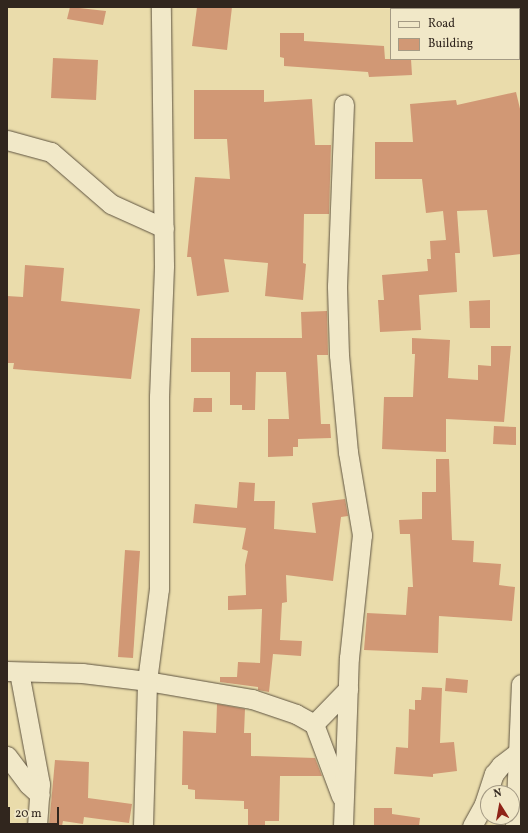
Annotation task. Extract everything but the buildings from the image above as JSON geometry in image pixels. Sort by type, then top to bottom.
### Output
[{"type":"street","points":[[143,826],[147,681],[158,589],[159,397],[164,228],[161,7]]},
{"type":"street","points":[[343,826],[348,689],[362,535],[348,452],[339,355],[337,286],[344,104]]},
{"type":"street","points":[[7,140],[51,152],[111,204],[164,228]]},
{"type":"street","points":[[37,826],[40,795],[13,671],[82,673],[147,681],[252,699],[296,714],[314,724],[344,804]]},
{"type":"street","points":[[515,826],[521,684]]},
{"type":"street","points":[[314,724],[348,689]]},
{"type":"street","points":[[472,826],[484,804],[494,774],[501,765],[519,749]]},
{"type":"street","points":[[7,756],[24,779],[40,795]]}]
